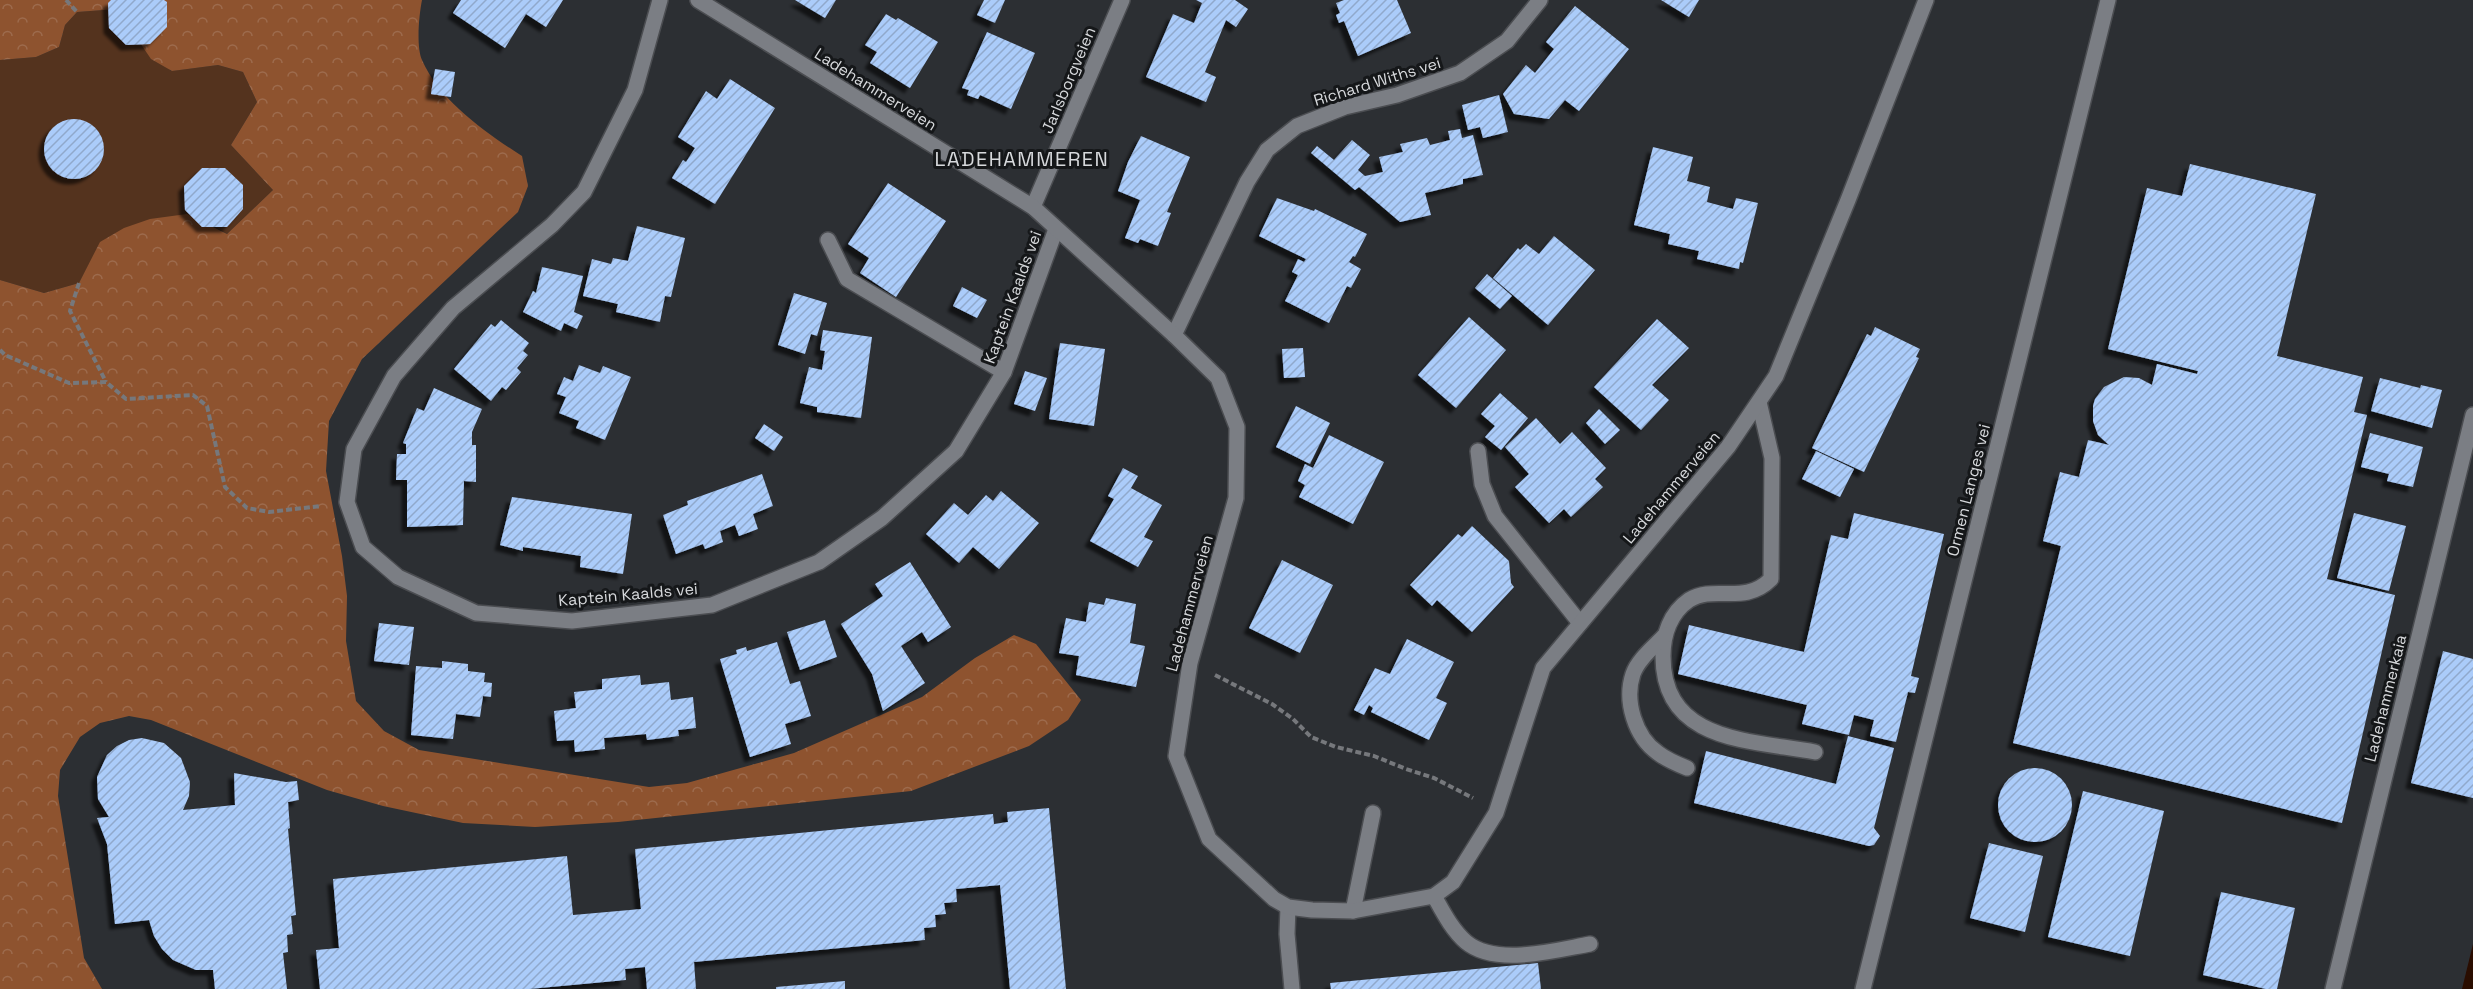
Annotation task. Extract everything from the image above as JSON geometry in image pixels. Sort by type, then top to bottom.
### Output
[{"type":"street","name":"Kaptein Kaalds vei","points":[[660,0],[635,90],[584,192],[552,225],[453,308],[394,376],[354,449],[346,502],[363,547],[398,577],[476,613],[572,621],[712,605],[819,562],[882,518],[956,451],[1004,372],[1056,229]]},
{"type":"street","name":"Ladehammerveien","points":[[698,0],[1033,207],[1218,378],[1236,427],[1236,498],[1190,663],[1176,756],[1209,839],[1274,899],[1288,907],[1353,911],[1434,896],[1453,882],[1496,813],[1543,668],[1728,447],[1776,376],[1926,0]]},
{"type":"street","name":"Jarlsborgveien","points":[[1033,207],[1122,0]]},
{"type":"street","name":"Richard Withs vei","points":[[1174,335],[1247,182],[1267,150],[1297,126],[1345,107],[1397,95],[1460,74],[1507,41],[1540,0]]},
{"type":"street","name":"Ormen Langes vei","points":[[1863,989],[2108,0]]},
{"type":"street","points":[[828,240],[847,279],[1004,372]]},
{"type":"street","points":[[1759,402],[1772,458],[1771,579],[1763,587],[1742,595],[1714,594],[1691,599],[1671,620],[1665,635],[1663,666],[1666,687],[1692,723],[1715,734],[1815,752]]},
{"type":"street","name":"Ladehammerkaia","points":[[2332,989],[2473,415]]},
{"type":"street","points":[[1478,451],[1482,484],[1495,516],[1580,623]]},
{"type":"street","points":[[1665,635],[1633,673],[1630,692],[1632,714],[1642,737],[1656,753],[1687,768]]},
{"type":"street","points":[[1353,911],[1373,813]]},
{"type":"street","points":[[1434,896],[1449,923],[1467,943],[1490,954],[1534,953],[1590,945]]},
{"type":"street","points":[[1288,907],[1287,934],[1292,989]]},
{"type":"path","points":[[66,0],[77,12]]},
{"type":"path","points":[[79,283],[70,311],[106,382],[126,399],[193,395],[207,406],[225,487],[247,508],[269,512],[346,502]]},
{"type":"path","points":[[0,350],[5,355],[69,383],[106,382]]},
{"type":"path","points":[[1190,663],[1272,704],[1293,719],[1311,737],[1336,747],[1374,756],[1434,778],[1496,813]]},
{"type":"shaded area","points":[[117,9],[171,71],[218,65],[243,72],[257,102],[231,145],[273,190],[227,234],[199,218],[101,242],[79,283],[44,293],[0,280],[0,60],[36,57],[59,47],[65,25],[77,12]]},
{"type":"shaded area","points":[[2473,944],[2473,989],[2462,989]]},
{"type":"green space","points":[[0,0],[422,0],[419,47],[422,60],[430,75],[440,89],[465,114],[522,156],[528,186],[518,212],[362,359],[329,421],[326,471],[342,556],[347,596],[346,641],[356,701],[384,731],[419,750],[649,787],[687,783],[794,753],[922,697],[975,658],[1014,635],[1036,644],[1081,700],[1068,720],[1029,746],[911,791],[618,822],[535,827],[463,823],[383,806],[327,790],[151,720],[129,716],[100,723],[80,737],[60,770],[58,796],[84,958],[102,989],[0,989],[0,280],[44,293],[79,283],[100,242],[124,228],[150,219],[187,214],[227,234],[273,190],[231,145],[257,102],[243,72],[218,65],[172,71],[151,59],[117,9],[77,12],[65,25],[59,47],[36,57],[0,60]]},
{"type":"building","points":[[111,0],[164,0],[167,2],[167,27],[150,44],[126,45],[109,28],[108,3]]},
{"type":"building","points":[[461,0],[563,0],[546,27],[526,14],[505,48],[453,13]]},
{"type":"building","points":[[795,0],[836,0],[825,18]]},
{"type":"building","points":[[984,0],[1005,0],[995,23],[977,15]]},
{"type":"building","points":[[1196,0],[1235,0],[1248,9],[1236,27],[1226,20],[1205,72],[1216,77],[1206,102],[1146,77],[1173,14],[1194,23],[1202,3]]},
{"type":"building","points":[[1344,0],[1397,0],[1411,33],[1358,56],[1344,21],[1339,23],[1336,15],[1340,13],[1336,3]]},
{"type":"building","points":[[1661,0],[1699,0],[1689,17]]},
{"type":"building","points":[[1575,6],[1629,49],[1579,111],[1565,100],[1549,119],[1514,114],[1503,94],[1526,65],[1535,73],[1554,49],[1546,42]]},
{"type":"building","points":[[886,14],[896,20],[898,18],[938,42],[910,88],[870,63],[877,52],[865,45]]},
{"type":"building","points":[[987,32],[1035,53],[1011,109],[980,95],[978,99],[967,95],[969,90],[962,88]]},
{"type":"building","points":[[435,69],[455,72],[451,97],[431,94]]},
{"type":"building","points":[[730,79],[775,108],[715,204],[672,178],[683,160],[686,162],[695,148],[678,137],[706,91],[717,99]]},
{"type":"building","points":[[1499,95],[1508,132],[1483,138],[1480,127],[1468,130],[1462,105]]},
{"type":"building","points":[[74,119],[91,124],[99,132],[104,149],[99,166],[91,174],[74,179],[57,174],[49,166],[44,149],[49,132],[57,124]]},
{"type":"building","points":[[1460,129],[1462,138],[1473,135],[1483,175],[1463,179],[1463,184],[1425,193],[1431,215],[1400,222],[1359,187],[1355,190],[1311,153],[1317,146],[1334,160],[1352,140],[1370,155],[1358,170],[1365,176],[1383,172],[1379,157],[1403,152],[1400,144],[1427,138],[1430,145],[1450,140],[1448,131]]},
{"type":"building","points":[[1141,136],[1190,157],[1167,212],[1171,213],[1158,246],[1140,239],[1138,243],[1125,238],[1140,200],[1118,191],[1128,162]]},
{"type":"building","points":[[1653,147],[1693,157],[1687,181],[1710,187],[1707,202],[1733,209],[1736,198],[1758,203],[1743,263],[1740,262],[1739,269],[1697,259],[1699,251],[1668,244],[1670,234],[1634,225]]},
{"type":"building","points":[[2190,164],[2316,194],[2277,356],[2363,377],[2354,412],[2367,415],[2327,579],[2395,595],[2342,823],[2013,743],[2061,546],[2043,541],[2060,472],[2079,477],[2088,440],[2109,445],[2098,435],[2093,421],[2095,399],[2104,387],[2124,377],[2139,378],[2152,385],[2157,364],[2197,374],[2198,371],[2108,349],[2147,188],[2182,196]]},
{"type":"building","points":[[202,168],[225,168],[243,185],[243,209],[227,227],[202,227],[185,210],[184,186]]},
{"type":"building","points":[[888,183],[946,221],[896,297],[860,273],[869,258],[848,244]]},
{"type":"building","points":[[1277,198],[1314,211],[1315,209],[1367,234],[1355,257],[1353,256],[1349,262],[1361,269],[1351,288],[1347,286],[1329,323],[1285,301],[1298,275],[1292,272],[1298,259],[1304,262],[1306,259],[1259,236]]},
{"type":"building","points":[[637,226],[685,238],[671,297],[665,296],[660,322],[616,312],[618,304],[583,296],[592,259],[611,264],[613,258],[628,261]]},
{"type":"building","points":[[1554,236],[1595,270],[1548,325],[1493,278],[1518,248],[1520,250],[1526,244],[1539,254]]},
{"type":"building","points":[[542,267],[583,276],[574,312],[583,316],[577,329],[564,323],[561,331],[523,312],[533,291],[536,293]]},
{"type":"building","points":[[1487,274],[1512,296],[1500,309],[1475,288]]},
{"type":"building","points":[[962,287],[987,300],[977,318],[953,306]]},
{"type":"building","points":[[794,293],[827,303],[817,336],[811,334],[805,354],[778,345]]},
{"type":"building","points":[[1469,317],[1506,350],[1456,408],[1418,375]]},
{"type":"building","points":[[1657,319],[1689,348],[1652,385],[1669,400],[1641,430],[1594,387]]},
{"type":"building","points":[[501,320],[529,343],[523,351],[528,355],[517,368],[521,372],[506,390],[502,387],[491,401],[454,369],[491,324],[495,327]]},
{"type":"building","points":[[1875,327],[1920,349],[1916,357],[1919,358],[1864,472],[1812,448],[1867,334],[1871,336]]},
{"type":"building","points":[[823,330],[872,337],[861,418],[817,412],[817,407],[800,403],[809,367],[822,370],[825,351],[820,350]]},
{"type":"building","points":[[1060,343],[1105,349],[1094,426],[1049,419]]},
{"type":"building","points":[[1303,348],[1305,377],[1284,378],[1282,349]]},
{"type":"building","points":[[579,365],[600,373],[603,366],[631,377],[605,440],[576,428],[579,421],[559,413],[566,397],[557,394],[564,377],[573,381]]},
{"type":"building","points":[[1025,371],[1047,378],[1035,411],[1014,404]]},
{"type":"building","points":[[2380,378],[2420,388],[2421,385],[2442,390],[2432,428],[2371,411]]},
{"type":"building","points":[[434,388],[482,409],[472,432],[472,445],[476,445],[476,482],[464,481],[463,525],[407,527],[407,480],[396,480],[397,454],[406,454],[406,444],[403,443],[417,408],[424,411]]},
{"type":"building","points":[[1500,393],[1528,418],[1501,450],[1485,437],[1495,426],[1481,414]]},
{"type":"building","points":[[1296,406],[1330,423],[1310,464],[1276,447]]},
{"type":"building","points":[[1599,409],[1620,430],[1605,444],[1586,423]]},
{"type":"building","points":[[1536,418],[1560,444],[1572,432],[1606,468],[1595,479],[1603,487],[1571,517],[1564,509],[1549,523],[1515,487],[1529,474],[1505,447]]},
{"type":"building","points":[[764,424],[783,437],[774,451],[755,438]]},
{"type":"building","points":[[2370,433],[2423,447],[2413,487],[2387,481],[2389,474],[2361,467]]},
{"type":"building","points":[[1329,435],[1384,462],[1353,524],[1299,497],[1305,485],[1298,481],[1305,464],[1313,468]]},
{"type":"building","points":[[1816,451],[1854,469],[1840,497],[1802,479]]},
{"type":"building","points":[[1123,468],[1138,476],[1131,488],[1162,505],[1144,537],[1153,541],[1138,567],[1090,541],[1114,499],[1108,496]]},
{"type":"building","points":[[762,474],[773,506],[753,514],[758,529],[739,536],[735,525],[720,531],[723,542],[705,549],[703,544],[676,554],[663,515],[688,505],[687,501]]},
{"type":"building","points":[[1001,491],[1039,523],[999,569],[973,547],[959,563],[926,534],[954,503],[968,515],[986,495],[993,501]]},
{"type":"building","points":[[512,497],[632,514],[623,574],[580,567],[581,556],[523,547],[523,551],[500,545]]},
{"type":"building","points":[[1854,513],[1944,534],[1911,676],[1919,678],[1915,693],[1908,692],[1896,742],[1870,736],[1874,720],[1854,715],[1849,735],[1802,724],[1807,705],[1678,674],[1689,625],[1804,652],[1831,535],[1848,539]]},
{"type":"building","points":[[2354,513],[2406,526],[2389,591],[2337,578]]},
{"type":"building","points":[[1472,526],[1509,561],[1511,583],[1514,587],[1472,632],[1437,600],[1432,606],[1410,585],[1458,534],[1462,537]]},
{"type":"building","points":[[1282,560],[1333,585],[1300,653],[1249,628]]},
{"type":"building","points":[[910,562],[951,627],[928,642],[922,632],[901,646],[925,683],[883,711],[872,674],[841,624],[883,596],[875,584]]},
{"type":"building","points":[[1106,598],[1136,604],[1130,643],[1145,646],[1136,687],[1076,675],[1079,656],[1059,653],[1066,618],[1086,622],[1089,602],[1104,605]]},
{"type":"building","points":[[825,620],[837,657],[800,670],[787,632]]},
{"type":"building","points":[[379,623],[414,627],[409,665],[374,661]]},
{"type":"building","points":[[1407,639],[1454,662],[1436,698],[1447,703],[1429,740],[1371,712],[1373,708],[1369,705],[1364,715],[1354,710],[1375,668],[1390,674]]},
{"type":"building","points":[[777,642],[790,684],[800,681],[811,716],[785,724],[791,744],[750,757],[720,659],[737,654],[736,650],[746,647],[747,651]]},
{"type":"building","points":[[2443,651],[2473,659],[2473,798],[2411,783]]},
{"type":"building","points":[[442,661],[468,664],[468,671],[485,673],[484,682],[492,683],[491,697],[483,696],[480,717],[456,714],[453,739],[411,735],[416,666],[442,668]]},
{"type":"building","points":[[640,675],[641,685],[669,682],[671,700],[693,697],[696,728],[678,730],[679,736],[647,740],[646,734],[604,738],[605,749],[575,752],[574,740],[557,741],[554,711],[576,708],[574,692],[602,689],[602,679]]},
{"type":"building","points":[[1848,736],[1894,748],[1874,828],[1880,836],[1874,845],[1869,846],[1694,803],[1706,751],[1836,784]]},
{"type":"building","points":[[142,738],[164,743],[181,758],[190,782],[189,796],[183,810],[235,805],[234,773],[286,782],[297,781],[299,800],[288,802],[290,828],[288,829],[296,915],[291,916],[293,934],[287,935],[288,952],[283,953],[287,989],[215,989],[213,970],[196,970],[173,960],[154,936],[149,920],[115,924],[107,844],[97,818],[109,817],[98,799],[97,777],[107,755],[117,746],[129,740]]},
{"type":"building","points":[[2035,768],[2056,774],[2066,784],[2072,805],[2066,826],[2056,836],[2035,842],[2014,836],[2004,826],[1998,805],[2004,784],[2014,774]]},
{"type":"building","points":[[2083,791],[2164,811],[2130,956],[2048,937]]},
{"type":"building","points":[[1049,808],[1066,989],[1010,989],[1000,885],[956,889],[957,902],[944,903],[946,914],[935,915],[936,927],[924,928],[925,940],[694,962],[696,989],[647,989],[645,967],[625,969],[626,980],[529,989],[320,989],[316,950],[339,948],[333,879],[567,856],[573,915],[641,909],[635,849],[993,814],[994,824],[1008,822],[1007,812]]},
{"type":"building","points":[[1989,843],[2043,856],[2025,932],[1970,918]]},
{"type":"building","points":[[2221,892],[2295,908],[2277,989],[2266,989],[2203,975]]},
{"type":"building","points":[[1538,963],[1541,989],[1331,989],[1330,983]]},
{"type":"building","points":[[845,981],[845,989],[776,989],[776,987]]},
{"type":"district","name":"LADEHAMMEREN","points":[[1022,159]]}]
